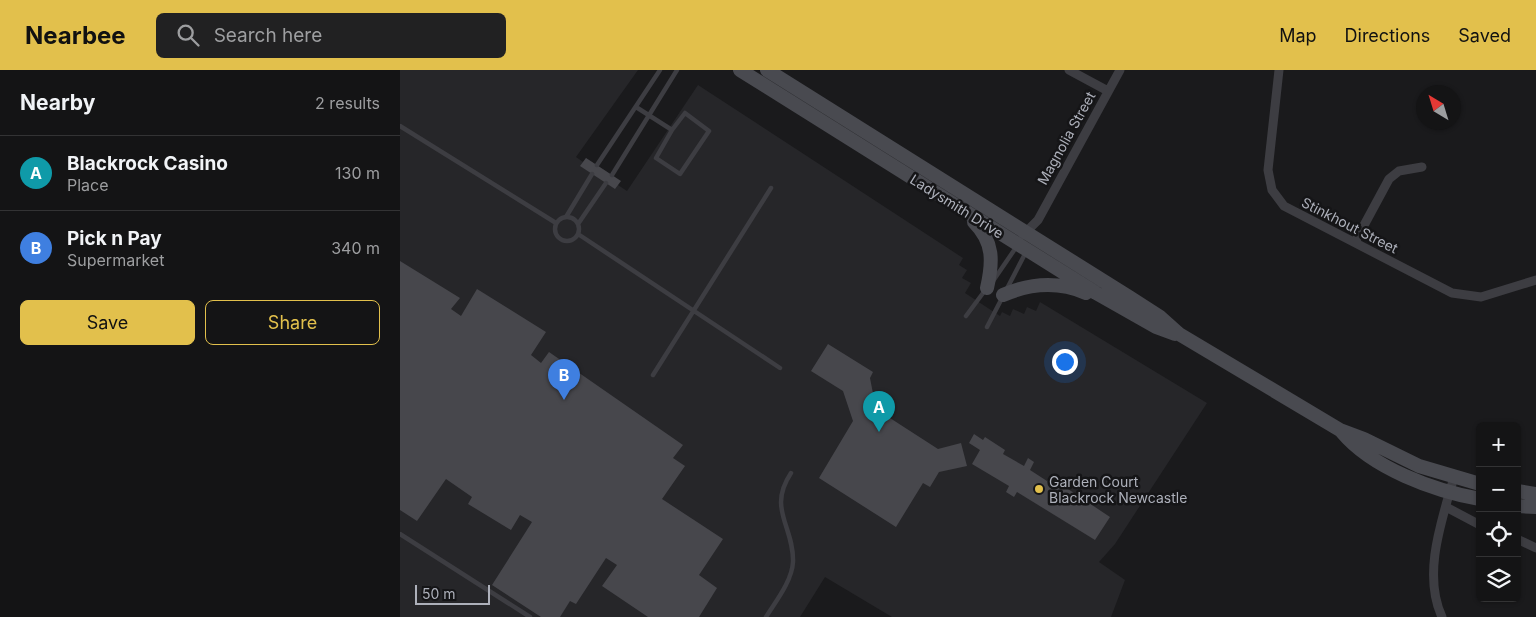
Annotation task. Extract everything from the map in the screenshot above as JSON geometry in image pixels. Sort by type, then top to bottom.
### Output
[{"type":"street","name":"Ladysmith Drive","points":[[740,70],[952,202],[1022,248],[1156,327],[1179,334]]},
{"type":"street","name":"Ladysmith Drive","points":[[767,70],[1160,317],[1179,334],[1340,430],[1364,438],[1419,466],[1476,483]]},
{"type":"street","points":[[1069,70],[1108,91]]},
{"type":"street","name":"Magnolia Street","points":[[1022,248],[1120,70]]},
{"type":"street","name":"Stinkhout Street","points":[[1279,70],[1268,170],[1272,190],[1284,206],[1461,296],[1481,297],[1536,280]]},
{"type":"street","points":[[1355,242],[1389,179],[1398,171],[1422,167]]},
{"type":"street","points":[[952,202],[982,230],[990,244],[992,268],[987,288]]},
{"type":"street","points":[[1003,295],[1028,286],[1049,284],[1080,290],[1120,306]]},
{"type":"street","name":"Ladysmith Drive","points":[[1340,430],[1350,442],[1369,456],[1447,500],[1476,499]]},
{"type":"street","points":[[1442,617],[1436,602],[1434,572],[1447,500],[1454,477]]},
{"type":"street","points":[[1521,492],[1536,494]]},
{"type":"street","points":[[1447,500],[1476,522]]},
{"type":"street","points":[[1521,506],[1536,507]]},
{"type":"street","points":[[1521,542],[1536,548]]},
{"type":"lane","points":[[597,166],[660,70]]},
{"type":"lane","points":[[612,175],[677,70]]},
{"type":"lane","points":[[636,107],[672,130]]},
{"type":"lane","points":[[686,113],[709,130],[680,174],[656,158],[672,130],[686,113]]},
{"type":"lane","points":[[400,126],[556,223]]},
{"type":"lane","points":[[889,163],[900,178]]},
{"type":"lane","points":[[556,223],[566,217],[592,174]]},
{"type":"lane","points":[[578,234],[578,224],[606,183]]},
{"type":"lane","points":[[911,185],[937,193]]},
{"type":"lane","points":[[653,375],[771,188]]},
{"type":"lane","points":[[566,217],[573,219],[578,224]]},
{"type":"lane","points":[[556,223],[556,234],[562,240],[569,241],[578,234]]},
{"type":"lane","points":[[578,234],[780,368]]},
{"type":"lane","points":[[966,316],[987,288],[1022,248]]},
{"type":"lane","points":[[987,327],[1003,295],[1022,248]]},
{"type":"lane","points":[[766,617],[783,590],[793,562],[780,496],[791,473]]},
{"type":"lane","points":[[400,534],[530,617]]},
{"type":"shaded area","points":[[400,70],[638,70],[576,157],[583,162],[586,158],[612,175],[618,185],[627,191],[698,85],[963,258],[959,265],[967,270],[962,278],[971,283],[965,293],[1000,316],[1002,312],[1010,316],[1013,309],[1024,314],[1027,307],[1036,311],[1040,302],[1207,403],[1115,544],[1099,562],[1125,580],[1111,617],[892,617],[825,577],[800,617],[400,617]]},
{"type":"building","points":[[586,158],[621,181],[615,189],[580,166]]},
{"type":"building","points":[[400,261],[460,298],[451,309],[461,316],[477,289],[546,332],[531,355],[541,363],[549,352],[683,445],[673,458],[685,466],[662,499],[723,539],[699,575],[717,588],[699,617],[648,617],[602,586],[617,565],[606,558],[576,604],[570,601],[560,617],[541,617],[492,585],[532,522],[520,515],[511,530],[468,504],[472,497],[446,479],[417,521],[400,510]]},
{"type":"building","points":[[828,344],[873,372],[870,378],[876,409],[938,449],[961,443],[967,466],[939,472],[930,487],[923,483],[896,527],[819,478],[853,421],[843,391],[811,371]]},
{"type":"building","name":"Garden Court Blackrock Newcastle","points":[[974,434],[983,440],[985,437],[1005,450],[1003,454],[1024,466],[1028,458],[1034,462],[1030,470],[1047,481],[1050,477],[1110,517],[1095,540],[1017,492],[1014,497],[1006,492],[1009,486],[972,464],[980,450],[969,443]]},
{"type":"place","name":"Pick n Pay","points":[[564,400]]},
{"type":"place","name":"Blackrock Casino","points":[[879,432]]},
{"type":"place","name":"Garden Court Blackrock Newcastle","points":[[1039,489]]}]
